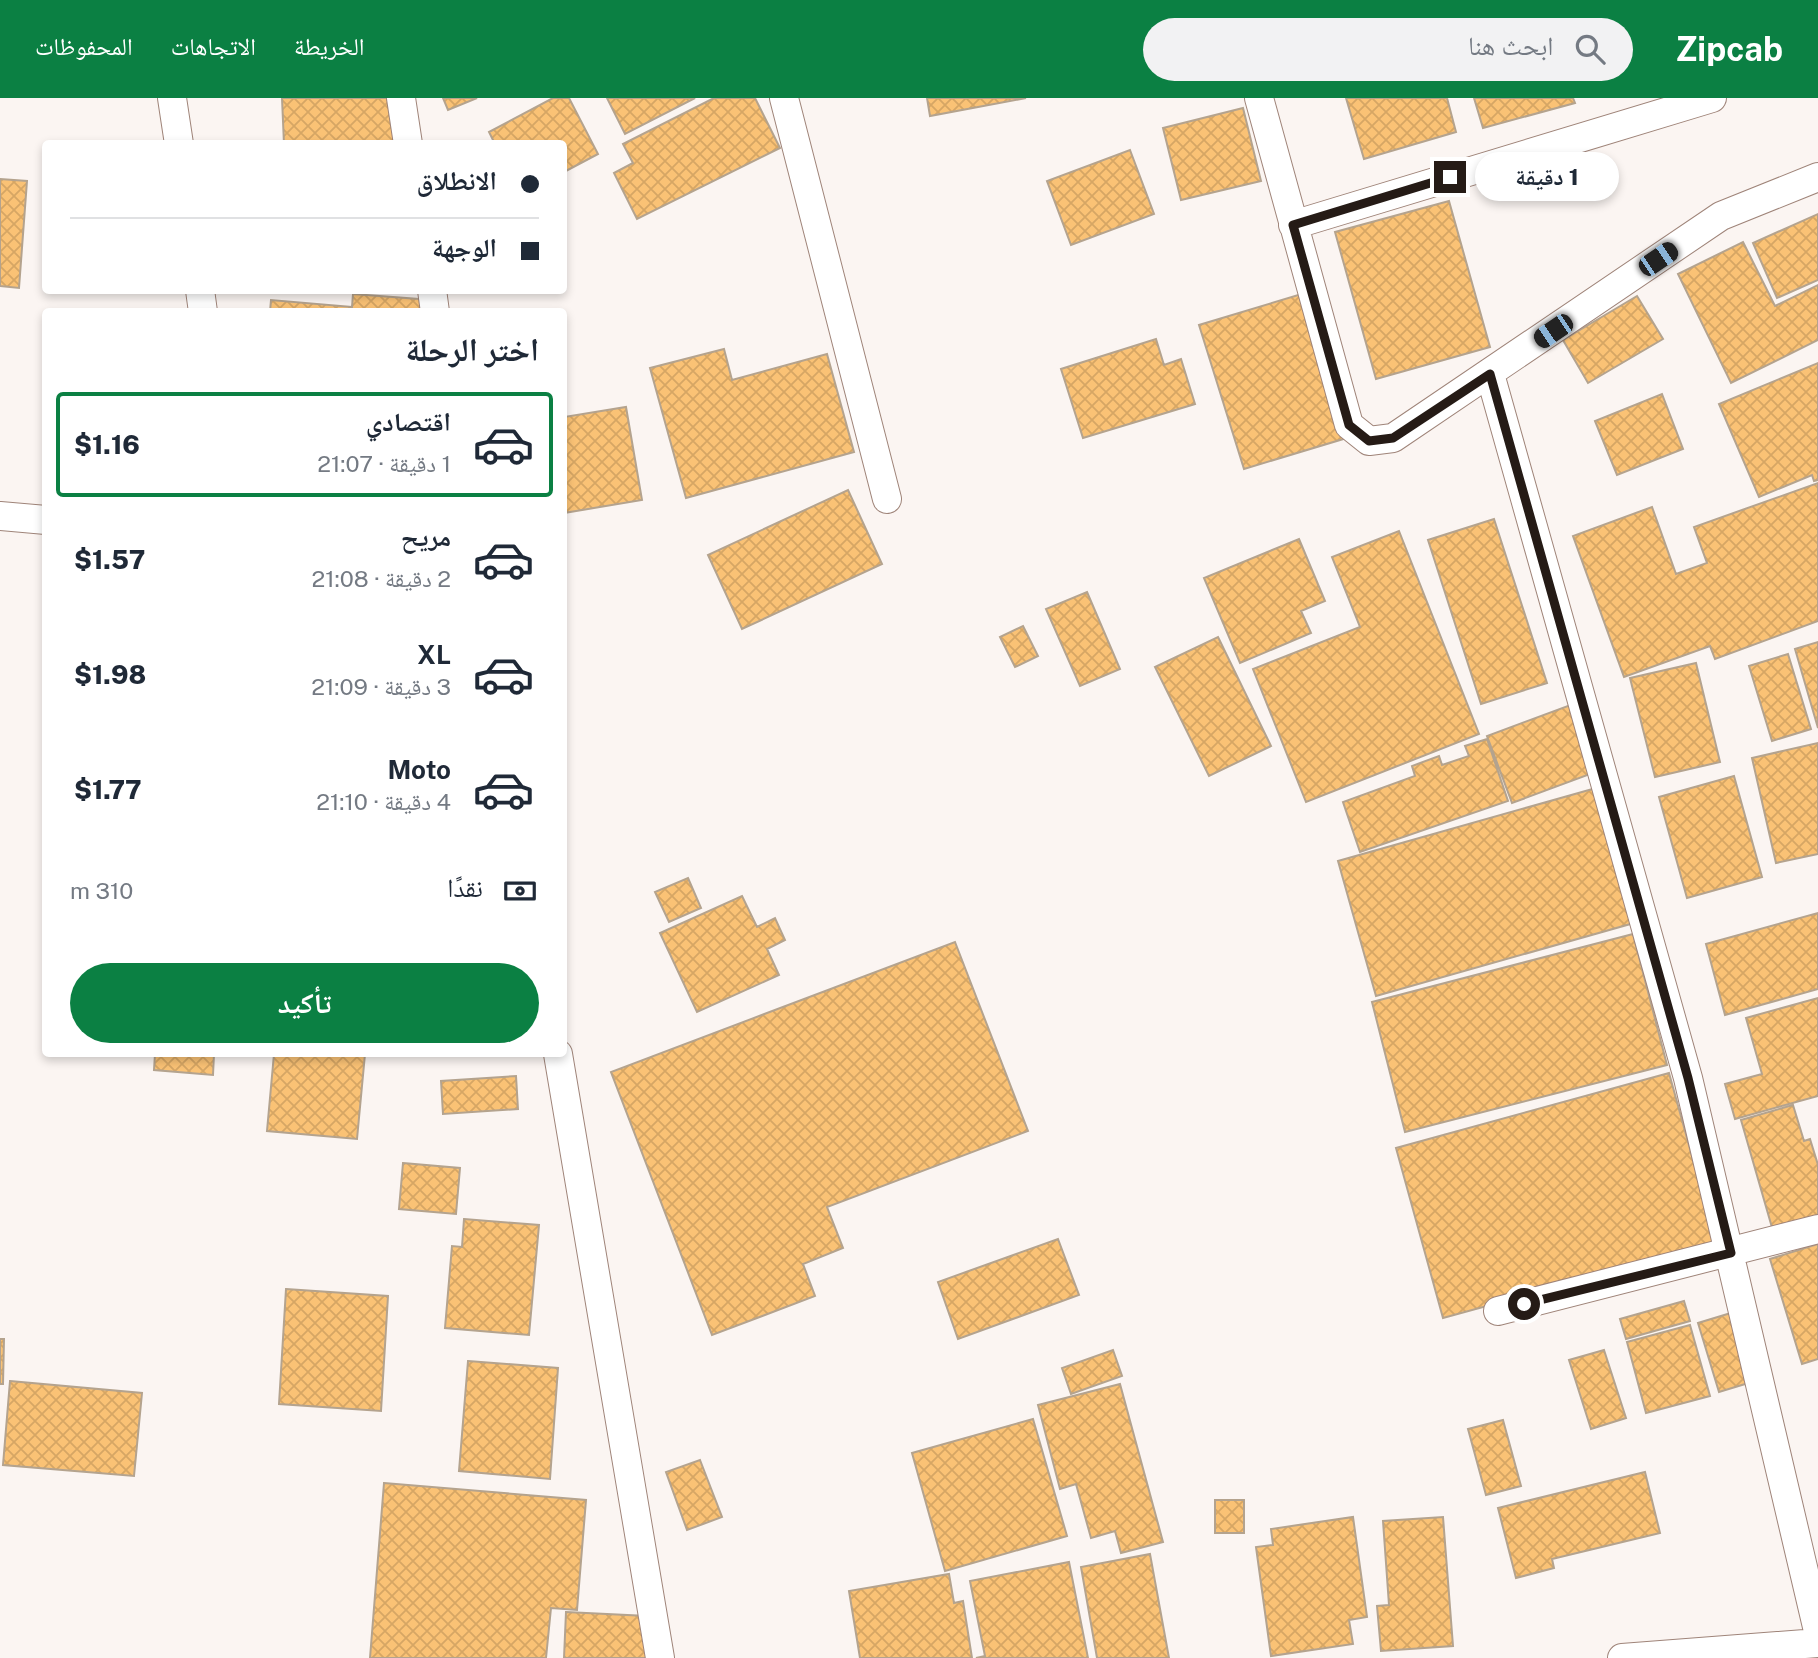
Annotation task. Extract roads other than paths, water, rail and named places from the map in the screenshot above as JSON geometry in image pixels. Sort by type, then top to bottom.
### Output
[{"type":"street","points":[[172,98],[178,140]]},
{"type":"street","points":[[401,98],[407,140]]},
{"type":"street","points":[[784,98],[887,499]]},
{"type":"street","points":[[1259,98],[1349,425],[1369,441],[1393,438],[1721,216],[1818,177]]},
{"type":"street","points":[[1293,225],[1712,98]]},
{"type":"street","points":[[1490,374],[1688,1078],[1818,1631]]},
{"type":"street","points":[[0,516],[42,520]]},
{"type":"street","points":[[559,1057],[660,1658]]},
{"type":"street","points":[[1498,1311],[1818,1229]]},
{"type":"street","points":[[1622,1658],[1818,1643]]}]
